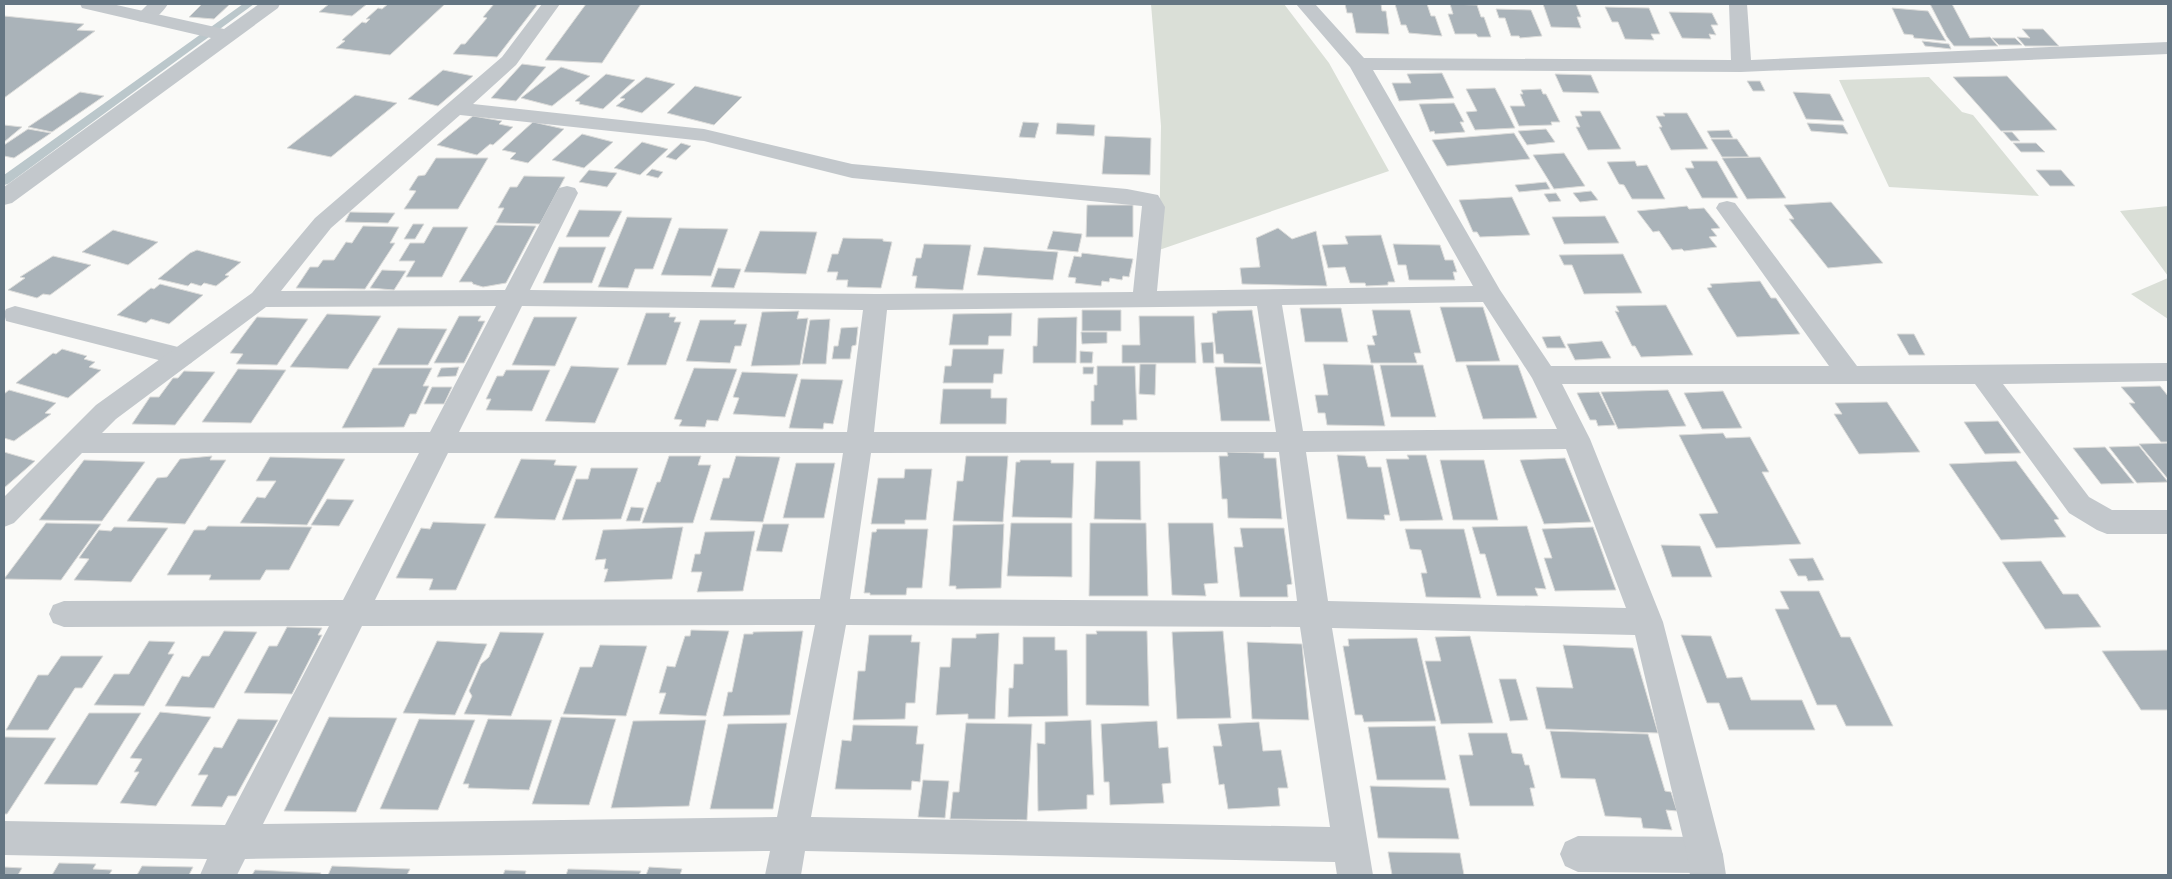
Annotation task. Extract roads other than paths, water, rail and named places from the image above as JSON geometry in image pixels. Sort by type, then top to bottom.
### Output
[{"type":"street","points":[[89,4],[152,10],[217,34]]},
{"type":"street","points":[[4,198],[217,34],[271,4]]},
{"type":"street","points":[[4,515],[106,412],[261,300],[323,223],[509,61],[551,4]]},
{"type":"street","points":[[1305,4],[1358,64],[1490,294],[1544,375],[1576,439],[1647,622],[1706,865],[1578,854]]},
{"type":"street","points":[[1738,4],[1741,66]]},
{"type":"street","points":[[1358,64],[1741,66],[2168,48]]},
{"type":"street","points":[[455,108],[704,135],[852,171],[1127,196],[1150,200],[1154,207],[1144,300]]},
{"type":"street","points":[[218,875],[567,193]]},
{"type":"street","points":[[1726,208],[1849,374]]},
{"type":"street","points":[[261,300],[513,298],[876,302],[1490,294]]},
{"type":"street","points":[[4,838],[235,842],[790,834],[1353,860],[1314,614],[1291,442],[1268,297]]},
{"type":"street","points":[[783,875],[833,612],[859,442],[876,302]]},
{"type":"street","points":[[15,314],[182,357]]},
{"type":"street","points":[[1544,375],[1982,375],[2168,372]]},
{"type":"street","points":[[1982,375],[2079,505],[2107,522],[2168,522]]},
{"type":"street","points":[[76,443],[1291,442],[1576,439]]},
{"type":"street","points":[[64,614],[833,612],[1314,614],[1647,622]]},
{"type":"waterway","points":[[4,181],[249,4]]}]
